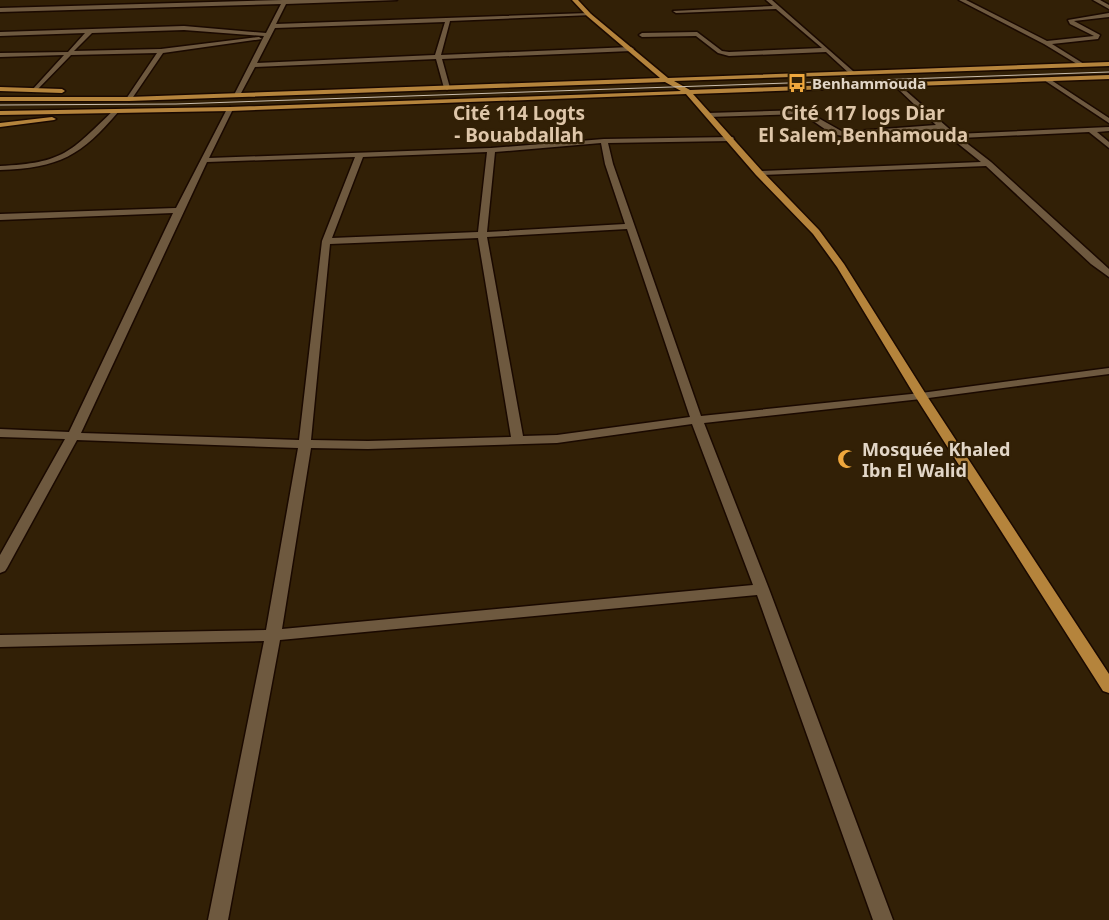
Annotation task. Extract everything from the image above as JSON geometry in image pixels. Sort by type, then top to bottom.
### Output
[{"type":"main road","points":[[575,0],[589,15],[665,79],[686,91],[759,174],[816,232],[841,266],[921,396],[1109,687]]},
{"type":"main road","points":[[0,99],[129,99],[1109,64]]},
{"type":"main road","points":[[0,113],[230,109],[1109,77]]},
{"type":"main road","points":[[0,89],[63,91],[69,95],[68,99]]},
{"type":"main road","points":[[0,125],[106,112]]},
{"type":"street","points":[[30,9],[42,0]]},
{"type":"street","points":[[115,7],[122,0]]},
{"type":"street","points":[[0,10],[200,3],[394,0]]},
{"type":"street","points":[[769,0],[852,73]]},
{"type":"street","points":[[963,0],[982,0]]},
{"type":"street","points":[[963,0],[1046,43],[1082,65]]},
{"type":"street","points":[[1096,0],[1109,7]]},
{"type":"street","points":[[237,95],[286,2]]},
{"type":"street","points":[[676,11],[777,7]]},
{"type":"street","points":[[273,26],[589,15]]},
{"type":"street","points":[[1046,43],[1096,38],[1098,36],[1094,33],[1072,23],[1071,20],[1109,15]]},
{"type":"street","points":[[447,88],[438,56],[448,20]]},
{"type":"street","points":[[0,34],[197,28],[267,36]]},
{"type":"street","points":[[35,90],[91,30]]},
{"type":"street","points":[[642,35],[697,34],[720,52],[729,54],[828,50]]},
{"type":"street","points":[[0,55],[161,51],[267,36]]},
{"type":"street","points":[[252,65],[631,49]]},
{"type":"street","points":[[129,99],[161,51]]},
{"type":"street","points":[[1046,79],[1109,121]]},
{"type":"street","points":[[897,85],[942,127],[988,164],[1109,274]]},
{"type":"street","points":[[0,568],[73,436],[179,210],[230,109]]},
{"type":"street","points":[[0,168],[48,163],[64,158],[116,112]]},
{"type":"street","points":[[708,115],[804,112],[839,134],[942,127]]},
{"type":"street","points":[[954,136],[1109,129]]},
{"type":"street","points":[[1090,130],[1109,146]]},
{"type":"street","points":[[204,160],[491,150],[604,141],[730,140]]},
{"type":"street","points":[[604,141],[609,164],[697,421],[762,589],[883,920]]},
{"type":"street","points":[[491,150],[482,235],[518,441]]},
{"type":"street","points":[[218,920],[273,635],[305,444],[326,241],[360,155]]},
{"type":"street","points":[[759,174],[988,164]]},
{"type":"street","points":[[0,217],[179,210]]},
{"type":"street","points":[[326,241],[482,235],[631,226]]},
{"type":"street","points":[[1094,262],[1109,261]]},
{"type":"street","points":[[0,433],[239,443],[368,445],[557,439],[921,396],[1109,371]]},
{"type":"street","points":[[0,641],[273,635],[762,589]]},
{"type":"tram line","points":[[0,105],[176,104],[1109,72]]},
{"type":"place","name":"Benhammouda","points":[[797,83]]},
{"type":"place","name":"Mosquée Khaled Ibn El Walid","points":[[847,459]]},
{"type":"district","name":"Cité 114 Logts - Bouabdallah","points":[[519,124]]},
{"type":"district","name":"Cité 117 logs Diar El Salem,Benhamouda","points":[[863,124]]}]
